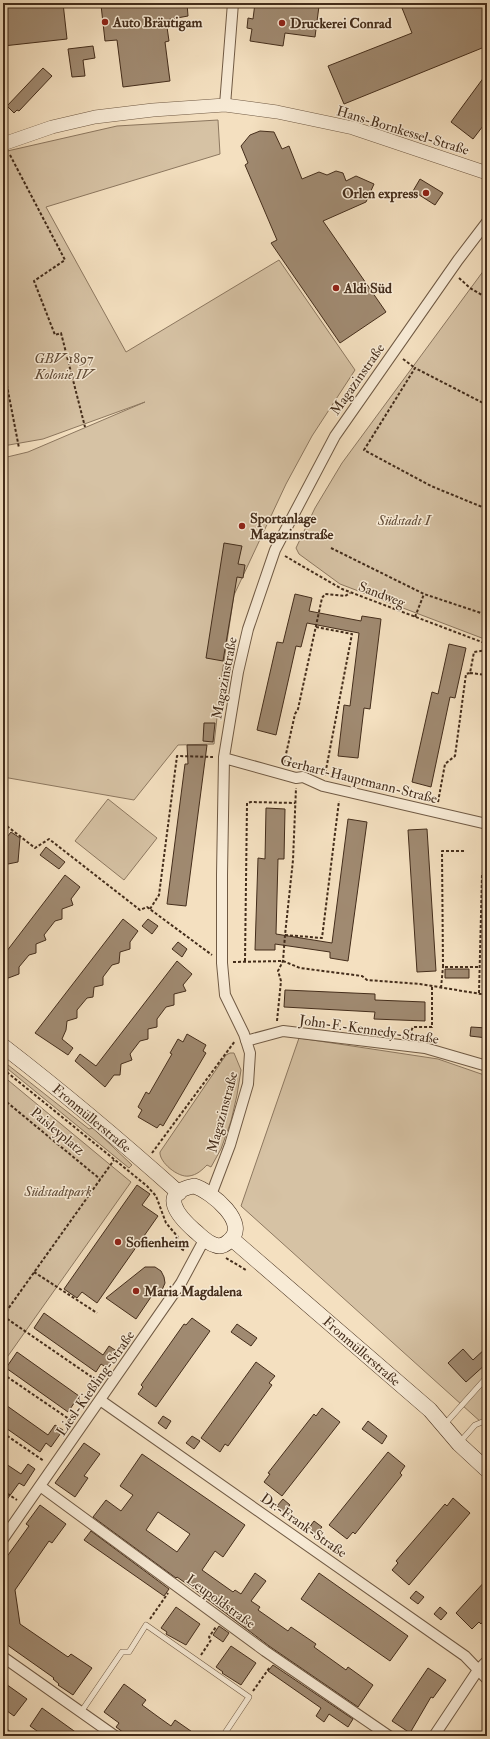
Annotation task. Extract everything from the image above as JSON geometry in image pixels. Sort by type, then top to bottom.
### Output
[{"type":"main road","name":"Fronmüllerstraße","points":[[3,1046],[52,1084],[132,1151],[179,1193]]},
{"type":"main road","points":[[194,1186],[211,1195],[231,1214],[235,1221],[235,1233],[232,1239],[220,1246],[215,1246],[204,1240],[177,1214],[174,1202],[183,1189],[194,1186]]},
{"type":"main road","name":"Fronmüllerstraße","points":[[232,1239],[430,1410],[458,1444],[487,1470]]},
{"type":"street","points":[[225,105],[233,3]]},
{"type":"street","name":"Hans-Bornkessel-Straße","points":[[3,144],[52,127],[96,117],[153,110],[225,105],[276,112],[352,128],[487,173]]},
{"type":"street","name":"Magazinstraße","points":[[211,1195],[230,1145],[248,1084],[250,1053],[245,1037],[225,995],[222,963],[222,875],[224,758],[238,672],[248,629],[275,550],[335,436],[450,271],[487,222]]},
{"type":"street","name":"Gerhart-Hauptmann-Straße","points":[[224,758],[282,775],[296,778],[303,777],[323,786],[436,813],[486,823]]},
{"type":"street","name":"John-F.-Kennedy-Straße","points":[[245,1037],[284,1031],[405,1045],[425,1048],[487,1066]]},
{"type":"street","name":"Liesl-Kießling-Straße","points":[[3,1539],[180,1283],[204,1240]]},
{"type":"street","name":"Dr.-Frank-Straße","points":[[100,1400],[466,1656],[487,1679]]},
{"type":"street","name":"Leupoldstraße","points":[[40,1486],[276,1658],[389,1736]]},
{"type":"street","points":[[3,1657],[116,1736]]},
{"type":"street","points":[[434,1736],[478,1670],[487,1661]]},
{"type":"lane","points":[[443,1425],[487,1377]]},
{"type":"lane","points":[[458,1444],[475,1425],[487,1420]]},
{"type":"lane","points":[[81,1712],[122,1652],[129,1652],[146,1625],[249,1697],[223,1736]]},
{"type":"path","points":[[3,144],[65,260],[34,281],[56,335],[61,333],[84,427]]},
{"type":"path","points":[[450,271],[470,288],[487,298]]},
{"type":"path","points":[[393,353],[415,368],[487,405]]},
{"type":"path","points":[[3,365],[19,448]]},
{"type":"path","points":[[415,368],[364,450],[432,486],[487,508]]},
{"type":"path","points":[[331,548],[424,594],[487,614]]},
{"type":"path","name":"Sandweg","points":[[275,550],[350,593],[487,644]]},
{"type":"path","points":[[282,775],[322,598],[325,594],[345,596],[350,593]]},
{"type":"path","points":[[415,618],[424,594]]},
{"type":"path","points":[[316,627],[352,634],[323,786]]},
{"type":"path","points":[[470,673],[472,655],[474,652],[487,650]]},
{"type":"path","points":[[436,813],[446,764],[454,756],[466,674],[487,675]]},
{"type":"path","points":[[150,909],[159,895],[177,756],[224,758]]},
{"type":"path","points":[[276,1032],[281,981],[278,971],[283,961],[292,860],[296,778]]},
{"type":"path","points":[[285,935],[322,938],[340,790]]},
{"type":"path","points":[[245,961],[247,803],[295,803]]},
{"type":"path","points":[[3,823],[35,848],[49,839],[140,910],[147,907],[222,963],[245,961],[283,961],[300,968],[362,976],[367,980],[432,986],[487,995]]},
{"type":"path","points":[[479,993],[486,823]]},
{"type":"path","points":[[441,988],[443,967],[442,851],[464,851]]},
{"type":"path","points":[[443,967],[480,967]]},
{"type":"path","points":[[405,1045],[412,1027],[432,1027],[432,986]]},
{"type":"path","points":[[152,1154],[232,1043],[245,1037]]},
{"type":"path","points":[[3,1069],[147,1186],[156,1196],[164,1219],[178,1237],[178,1247],[195,1257]]},
{"type":"path","name":"Paisleyplatz","points":[[3,1099],[100,1179]]},
{"type":"path","points":[[108,1389],[3,1316],[114,1160]]},
{"type":"path","points":[[34,1272],[97,1313]]},
{"type":"path","points":[[3,1374],[81,1428]]},
{"type":"path","points":[[3,1433],[53,1468]]},
{"type":"path","points":[[3,1491],[26,1506]]},
{"type":"path","points":[[146,1625],[174,1584]]},
{"type":"path","points":[[198,1661],[211,1640],[209,1637],[222,1619]]},
{"type":"path","points":[[249,1697],[276,1658]]},
{"type":"green space","name":"GBV 1897 Kolonie IV","points":[[218,120],[220,154],[46,207],[126,352],[279,260],[355,370],[312,436],[286,484],[234,595],[222,674],[214,744],[178,745],[134,800],[3,777],[3,458],[28,452],[145,402],[43,439],[3,446],[3,152],[117,126]]},
{"type":"green space","name":"Südstadt I","points":[[487,266],[487,640],[340,584],[299,554],[296,548],[315,508],[342,463]]},
{"type":"green space","points":[[108,799],[157,838],[124,880],[75,841]]},
{"type":"green space","points":[[299,1038],[438,1059],[487,1076],[487,1419],[482,1423],[241,1206]]},
{"type":"green space","points":[[234,1053],[241,1070],[231,1121],[221,1149],[211,1167],[207,1165],[199,1172],[189,1176],[175,1172],[166,1165],[160,1152],[226,1055]]},
{"type":"green space","points":[[3,1061],[89,1129],[93,1128],[132,1165],[129,1168],[3,1065]]},
{"type":"green space","name":"Südstadtpark","points":[[3,1076],[131,1182],[3,1363]]},
{"type":"building","points":[[3,3],[63,3],[67,39],[3,46]]},
{"type":"building","points":[[120,3],[187,3],[188,16],[166,20],[169,41],[165,42],[170,81],[123,87],[117,40],[105,41],[101,5]]},
{"type":"building","name":"Druckerei Conrad","points":[[255,3],[298,3],[319,6],[315,37],[285,33],[283,46],[250,41],[252,29],[247,28],[248,18],[253,19]]},
{"type":"building","points":[[400,3],[487,3],[487,46],[344,104],[328,66],[412,33]]},
{"type":"building","points":[[93,46],[95,58],[83,60],[85,76],[72,77],[68,49]]},
{"type":"building","points":[[43,68],[52,76],[19,111],[17,110],[14,113],[7,106]]},
{"type":"building","points":[[487,73],[487,129],[483,126],[473,139],[451,122]]},
{"type":"building","points":[[260,131],[274,132],[282,149],[289,146],[302,179],[319,172],[327,175],[336,171],[343,173],[346,181],[356,176],[374,184],[366,202],[323,221],[386,312],[340,343],[271,243],[277,240],[245,165],[248,163],[241,146],[250,135]]},
{"type":"building","points":[[420,179],[443,193],[435,205],[413,191]]},
{"type":"building","points":[[224,543],[242,546],[238,564],[245,565],[243,578],[237,577],[223,661],[206,658]]},
{"type":"building","points":[[295,594],[312,598],[309,611],[361,621],[362,616],[381,619],[370,709],[364,708],[358,758],[338,756],[344,705],[350,706],[359,633],[307,623],[301,647],[296,646],[276,735],[257,730],[277,642],[283,643]]},
{"type":"building","points":[[449,644],[466,648],[455,698],[450,697],[431,787],[412,782],[432,692],[438,694]]},
{"type":"building","points":[[204,723],[215,723],[213,742],[203,741]]},
{"type":"building","points":[[187,745],[207,745],[186,906],[167,904],[185,764],[188,764]]},
{"type":"building","points":[[266,808],[285,809],[284,859],[278,859],[276,934],[332,943],[348,819],[367,822],[348,961],[330,958],[330,952],[275,944],[275,950],[255,950],[258,858],[265,859]]},
{"type":"building","points":[[427,829],[436,971],[417,972],[408,830]]},
{"type":"building","points":[[11,832],[20,838],[18,862],[3,865],[3,842]]},
{"type":"building","points":[[46,847],[65,862],[59,869],[40,855]]},
{"type":"building","points":[[65,875],[80,887],[71,899],[73,905],[62,909],[62,919],[55,921],[44,935],[46,940],[36,944],[36,953],[29,955],[19,967],[19,974],[3,980],[3,956]]},
{"type":"building","points":[[123,919],[138,931],[130,942],[130,949],[120,952],[119,963],[112,965],[103,977],[103,985],[94,987],[93,997],[87,998],[77,1010],[77,1018],[67,1021],[66,1030],[62,1039],[73,1048],[68,1055],[35,1033]]},
{"type":"building","points":[[148,919],[158,926],[152,934],[142,926]]},
{"type":"building","points":[[178,942],[187,949],[182,957],[172,949]]},
{"type":"building","points":[[177,961],[192,974],[183,985],[186,991],[174,994],[174,1005],[166,1007],[157,1019],[157,1027],[148,1029],[148,1039],[140,1041],[130,1054],[132,1060],[121,1064],[120,1075],[114,1075],[105,1087],[75,1061],[80,1054],[96,1066]]},
{"type":"building","points":[[445,969],[469,969],[469,978],[445,978]]},
{"type":"building","points":[[285,990],[375,994],[375,1000],[425,1002],[425,1021],[374,1019],[375,1012],[284,1007]]},
{"type":"building","points":[[471,1027],[487,1028],[487,1038],[470,1036]]},
{"type":"building","points":[[187,1034],[206,1045],[203,1051],[206,1053],[163,1126],[160,1124],[157,1128],[138,1117],[142,1110],[138,1107],[146,1092],[149,1094],[172,1054],[170,1053],[178,1039],[183,1042]]},
{"type":"building","name":"Sofienheim","points":[[137,1185],[150,1194],[142,1205],[158,1216],[97,1303],[82,1292],[77,1298],[64,1289]]},
{"type":"building","name":"Maria Magdalena","points":[[145,1267],[155,1267],[161,1271],[165,1283],[162,1290],[153,1294],[136,1319],[106,1298]]},
{"type":"building","points":[[44,1313],[103,1355],[109,1346],[118,1352],[107,1368],[101,1364],[96,1372],[34,1328]]},
{"type":"building","points":[[192,1318],[210,1331],[156,1407],[138,1394],[143,1387],[141,1385],[184,1324],[186,1325]]},
{"type":"building","points":[[237,1324],[257,1338],[251,1346],[231,1332]]},
{"type":"building","points":[[487,1347],[487,1363],[466,1382],[448,1363],[463,1349],[473,1360]]},
{"type":"building","points":[[17,1352],[79,1396],[68,1412],[6,1368]]},
{"type":"building","points":[[256,1362],[275,1376],[269,1383],[272,1385],[228,1446],[225,1444],[220,1452],[201,1438]]},
{"type":"building","points":[[3,1403],[48,1435],[55,1425],[63,1430],[51,1447],[46,1443],[40,1452],[3,1426]]},
{"type":"building","points":[[322,1408],[340,1422],[282,1496],[264,1482],[270,1474],[268,1473],[314,1414],[316,1416]]},
{"type":"building","points":[[163,1416],[171,1421],[166,1429],[158,1423]]},
{"type":"building","points":[[368,1421],[387,1436],[382,1444],[362,1429]]},
{"type":"building","points":[[192,1436],[200,1441],[194,1449],[186,1443]]},
{"type":"building","points":[[84,1443],[100,1454],[84,1476],[88,1478],[75,1497],[55,1483]]},
{"type":"building","points":[[388,1452],[405,1466],[400,1473],[402,1475],[355,1534],[353,1532],[347,1539],[329,1525]]},
{"type":"building","points":[[142,1454],[245,1525],[223,1557],[215,1551],[202,1570],[233,1592],[235,1590],[241,1594],[255,1573],[266,1581],[251,1601],[260,1607],[258,1610],[288,1631],[291,1627],[316,1644],[314,1647],[346,1670],[348,1667],[373,1685],[358,1707],[269,1646],[194,1589],[177,1577],[176,1578],[93,1517],[106,1500],[121,1511],[133,1495],[120,1486]],"holes":[[[158,1512],[190,1534],[177,1552],[146,1530]]]},
{"type":"building","points":[[3,1462],[21,1474],[28,1464],[35,1469],[24,1486],[19,1483],[3,1505]]},
{"type":"building","points":[[453,1498],[470,1513],[409,1585],[392,1570],[398,1563],[396,1561],[445,1504],[447,1506]]},
{"type":"building","points":[[283,1499],[290,1505],[284,1512],[277,1506]]},
{"type":"building","points":[[40,1505],[66,1524],[52,1543],[49,1541],[15,1590],[20,1624],[68,1657],[71,1654],[92,1668],[73,1695],[58,1685],[59,1684],[53,1679],[54,1678],[3,1642],[3,1562],[29,1526],[26,1524]]},
{"type":"building","points":[[314,1521],[322,1527],[316,1534],[309,1528]]},
{"type":"building","points":[[91,1531],[169,1589],[164,1596],[84,1540]]},
{"type":"building","points":[[319,1573],[408,1636],[390,1661],[301,1599]]},
{"type":"building","points":[[487,1579],[487,1617],[481,1624],[479,1622],[472,1629],[456,1613]]},
{"type":"building","points":[[416,1591],[424,1597],[418,1604],[410,1598]]},
{"type":"building","points":[[176,1607],[200,1624],[186,1645],[166,1634],[167,1632],[161,1628]]},
{"type":"building","points":[[440,1607],[447,1613],[441,1620],[434,1614]]},
{"type":"building","points":[[219,1626],[229,1633],[223,1642],[213,1635]]},
{"type":"building","points":[[231,1646],[256,1663],[241,1685],[222,1673],[223,1672],[216,1667]]},
{"type":"building","points":[[273,1665],[353,1719],[348,1727],[329,1714],[324,1722],[316,1716],[321,1708],[268,1671]]},
{"type":"building","points":[[428,1668],[446,1680],[433,1698],[431,1697],[410,1733],[392,1721]]},
{"type":"building","points":[[3,1682],[27,1699],[14,1716],[3,1708]]},
{"type":"building","points":[[124,1684],[146,1700],[142,1705],[171,1726],[175,1720],[198,1736],[128,1736],[116,1727],[119,1723],[104,1712]]},
{"type":"building","points":[[42,1708],[81,1736],[44,1736],[30,1726]]},
{"type":"place","name":"Auto Bräutigam","points":[[105,22]]},
{"type":"place","name":"Druckerei Conrad","points":[[282,23]]},
{"type":"place","name":"Orlen express","points":[[426,193]]},
{"type":"place","name":"Aldi Süd","points":[[336,288]]},
{"type":"place","name":"Sportanlage Magazinstraße","points":[[242,526]]},
{"type":"place","name":"Sofienheim","points":[[118,1242]]},
{"type":"place","name":"Maria Magdalena","points":[[136,1291]]}]
